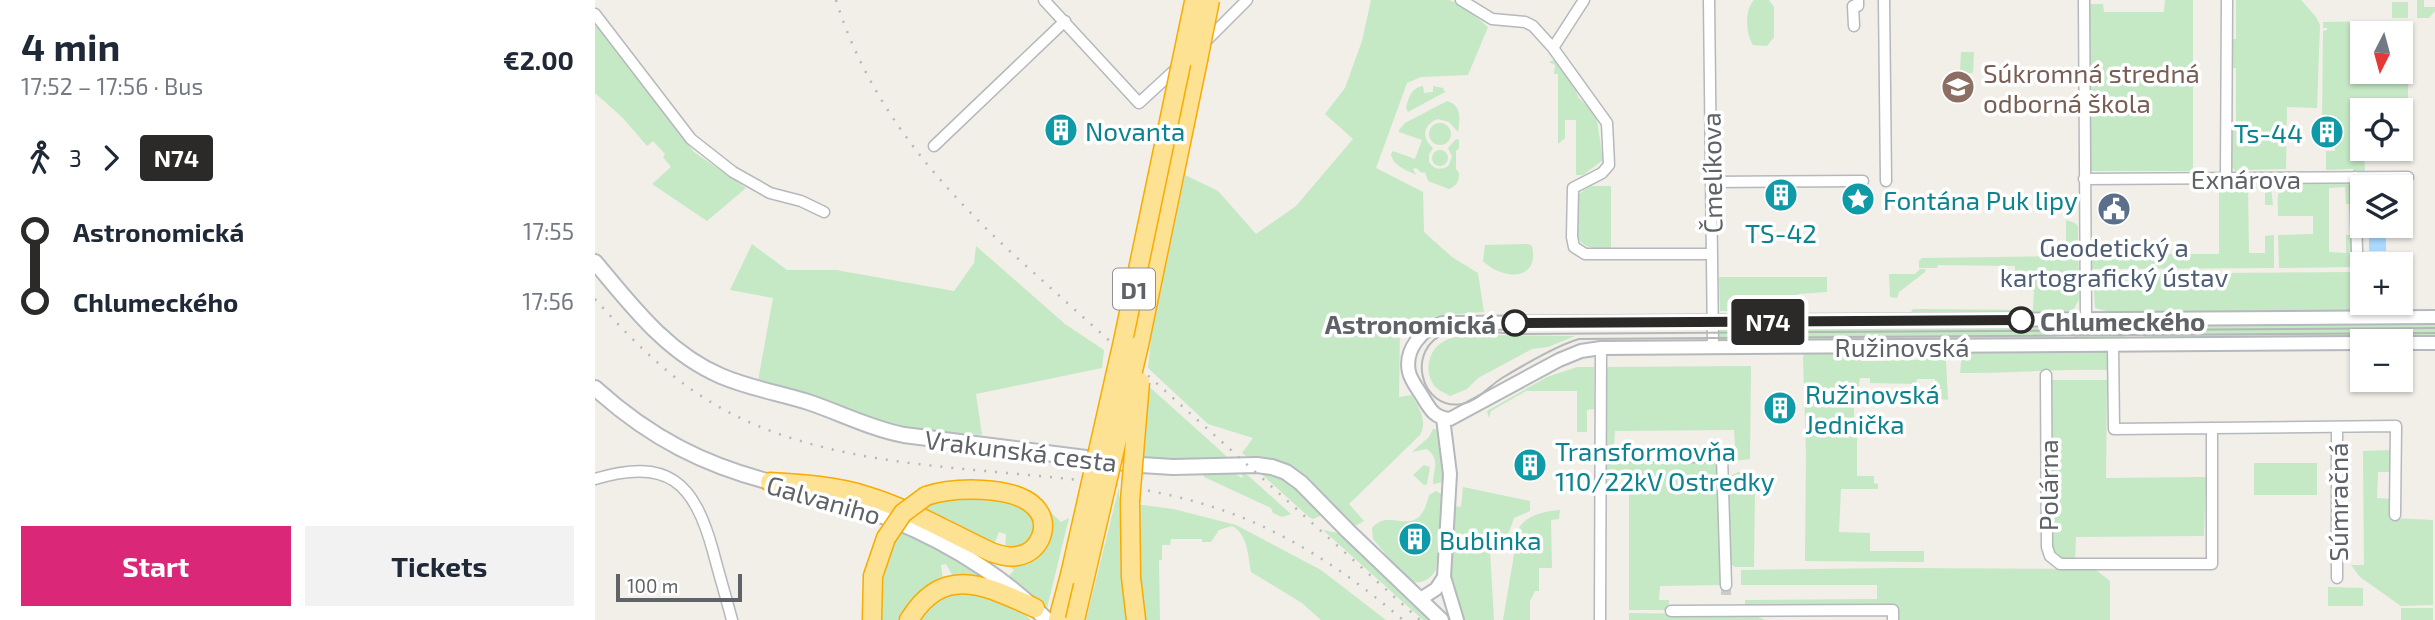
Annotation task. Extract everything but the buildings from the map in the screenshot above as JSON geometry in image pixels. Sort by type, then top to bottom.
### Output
[{"type":"highway","name":"D1","points":[[1058,620],[1123,341],[1194,0]]},
{"type":"highway","name":"D1","points":[[1075,620],[1139,345],[1210,0]]},
{"type":"highway","points":[[1136,620],[1130,501],[1140,383],[1139,345]]},
{"type":"highway","points":[[771,482],[816,484],[867,495],[1004,556],[1027,554],[1037,546],[1042,536],[1043,523],[1039,512],[1030,502],[1018,497],[962,489],[926,496],[903,513],[886,538],[873,576],[872,620]]},
{"type":"highway","points":[[909,620],[934,593],[962,584],[988,587],[1041,614]]},
{"type":"main road","name":"Vrakunská cesta","points":[[595,262],[663,338],[703,368],[731,380],[812,404],[870,428],[904,435],[1141,465],[1173,467],[1247,464],[1283,470],[1301,483],[1441,620]]},
{"type":"main road","name":"Galvaniho","points":[[595,388],[631,418],[683,451],[739,474],[869,509],[936,538],[992,572],[1041,614]]},
{"type":"street","points":[[1044,0],[1139,103],[1247,0]]},
{"type":"street","points":[[1461,0],[1492,19],[1525,22],[1532,26],[1553,48],[1607,123],[1609,164],[1602,173],[1573,188],[1571,237],[1574,247],[1585,254],[1712,254]]},
{"type":"street","points":[[1553,48],[1584,0]]},
{"type":"street","name":"Čmelíkova","points":[[1709,0],[1713,346]]},
{"type":"street","points":[[1854,26],[1853,6],[1858,6],[1858,0]]},
{"type":"street","points":[[1884,0],[1886,181]]},
{"type":"street","points":[[2084,0],[2085,320]]},
{"type":"street","points":[[2225,178],[2227,0]]},
{"type":"street","points":[[595,14],[691,139],[733,172],[770,192],[801,201],[824,212]]},
{"type":"street","points":[[934,146],[1065,21]]},
{"type":"street","name":"Exnárova","points":[[2084,179],[2350,177]]},
{"type":"street","points":[[1711,182],[1863,181]]},
{"type":"street","points":[[2357,238],[2357,252]]},
{"type":"street","name":"Ružinovská","points":[[2350,343],[1601,348],[1581,351],[1559,359],[1456,417],[1443,418],[1431,411],[1410,376],[1408,367],[1413,346],[1424,332],[1443,323],[2435,317]]},
{"type":"street","points":[[2413,343],[2435,343]]},
{"type":"street","name":"Súmračná","points":[[2113,345],[2113,429],[2396,426],[2395,515]]},
{"type":"street","points":[[1601,348],[1601,620]]},
{"type":"street","name":"Polárna","points":[[2046,375],[2047,547],[2050,556],[2060,564],[2211,564],[2213,428]]},
{"type":"street","points":[[1443,418],[1450,474],[1444,577],[1457,620]]},
{"type":"street","name":"Súmračná","points":[[2337,427],[2337,578]]},
{"type":"street","points":[[1599,456],[1722,457],[1726,585]]},
{"type":"street","points":[[595,479],[625,472],[647,471],[671,479],[688,493],[706,528],[732,620]]},
{"type":"street","points":[[1419,600],[1436,589],[1444,577]]},
{"type":"street","points":[[1671,611],[1726,606],[1773,615],[1893,615]]},
{"type":"green space","points":[[1371,0],[1449,0],[1462,5],[1488,27],[1468,75],[1421,77],[1407,83],[1376,168],[1423,192],[1424,232],[1452,257],[1478,273],[1484,312],[1445,315],[1400,324],[1399,397],[1412,395],[1422,415],[1422,430],[1349,504],[1364,521],[1349,525],[1303,479],[1250,459],[1242,453],[1253,438],[1208,424],[1148,368],[1151,337],[1185,175],[1218,191],[1256,234],[1296,206],[1353,139],[1325,114],[1345,88],[1362,41]]},
{"type":"green space","points":[[1754,0],[1769,0],[1774,7],[1774,37],[1767,46],[1753,45],[1749,34],[1747,16]]},
{"type":"green space","points":[[2165,0],[2193,0],[2193,171],[2086,171],[2087,4],[2103,4],[2104,12],[2164,12]]},
{"type":"green space","points":[[2236,0],[2301,0],[2320,25],[2317,108],[2287,107],[2286,169],[2246,170],[2249,176],[2237,173],[2231,166],[2230,128],[2236,127],[2236,68],[2230,68],[2230,39],[2236,39]]},
{"type":"green space","points":[[2417,0],[2424,0],[2424,7],[2435,7],[2429,18],[2417,18]]},
{"type":"green space","points":[[2392,2],[2408,2],[2408,18],[2392,18]]},
{"type":"green space","points":[[595,22],[694,152],[746,188],[707,221],[652,184],[671,167],[663,157],[665,154],[653,141],[647,146],[623,118],[595,93]]},
{"type":"green space","points":[[2323,22],[2350,22],[2350,84],[2408,84],[2408,98],[2350,98],[2350,161],[2365,161],[2365,175],[2355,175],[2353,169],[2326,170],[2326,151],[2335,151],[2336,127],[2322,126],[2323,31],[2327,30],[2323,28]]},
{"type":"green space","points":[[1961,52],[1974,52],[1973,73],[1960,73]]},
{"type":"green space","points":[[1554,60],[1597,121],[1603,160],[1583,175],[1576,175],[1576,120],[1565,120],[1565,138],[1558,144],[1558,74],[1554,74],[1555,65],[1549,62]]},
{"type":"green space","points":[[1423,86],[1424,93],[1433,92],[1433,86],[1443,88],[1445,92],[1408,112],[1406,108],[1411,94]]},
{"type":"green space","points":[[1447,101],[1458,109],[1458,132],[1449,122],[1438,119],[1429,124],[1425,136],[1433,148],[1429,154],[1429,162],[1439,169],[1449,165],[1452,156],[1448,148],[1456,139],[1459,140],[1456,169],[1459,178],[1456,185],[1449,189],[1428,181],[1425,172],[1413,169],[1416,175],[1400,167],[1391,154],[1393,151],[1415,159],[1422,140],[1399,130],[1405,123]]},
{"type":"green space","points":[[1436,123],[1444,123],[1451,130],[1451,138],[1444,145],[1436,145],[1429,138],[1429,130]]},
{"type":"green space","points":[[1440,150],[1448,158],[1440,166],[1432,158]]},
{"type":"green space","points":[[2340,180],[2350,186],[2350,204],[2346,204],[2345,187],[2329,188],[2329,252],[2346,253],[2346,235],[2355,238],[2355,252],[2350,252],[2350,267],[2279,268],[2278,235],[2313,234],[2313,216],[2278,216],[2280,189],[2286,182]]},
{"type":"green space","points":[[2195,181],[2227,181],[2228,186],[2242,186],[2243,181],[2267,183],[2271,189],[2273,205],[2265,205],[2265,188],[2248,188],[2249,253],[2265,253],[2265,236],[2274,235],[2274,268],[2089,269],[2089,260],[2102,260],[2105,254],[2219,254],[2219,185],[2195,184]]},
{"type":"green space","points":[[1591,186],[1611,186],[1611,250],[1587,246],[1577,236],[1577,195]]},
{"type":"green space","points":[[2066,220],[2078,227],[2079,299],[2073,311],[2022,312],[2021,316],[1957,316],[1937,312],[1911,312],[1913,309],[2033,310],[2034,291],[2015,290],[2015,266],[1938,265],[1937,268],[1919,268],[1919,261],[1922,258],[2066,256]]},
{"type":"green space","points":[[752,244],[787,270],[836,270],[954,291],[974,263],[976,246],[1065,324],[1104,350],[1102,368],[976,394],[982,435],[889,428],[819,399],[758,381],[773,298],[730,290]]},
{"type":"green space","points":[[1485,245],[1532,246],[1533,258],[1525,272],[1500,272],[1483,261]]},
{"type":"green space","points":[[1920,269],[1926,269],[1899,292],[1897,298],[1890,297],[1889,274],[1915,274]]},
{"type":"green space","points":[[2350,272],[2350,314],[2107,315],[2106,311],[2095,308],[2093,274]]},
{"type":"green space","points":[[1719,277],[1827,277],[1827,292],[1798,294],[1798,311],[1720,311]]},
{"type":"green space","points":[[2435,323],[2435,337],[2413,337],[2413,329],[2350,329],[2350,338],[2146,339],[2139,332],[2146,324]]},
{"type":"green space","points":[[2123,324],[2130,332],[2123,339],[2077,340],[2070,332],[2078,325]]},
{"type":"green space","points":[[2054,325],[2061,333],[2053,340],[1724,342],[1718,338],[1718,332],[1724,326]]},
{"type":"green space","points":[[1470,335],[1575,336],[1548,347],[1532,349],[1478,378],[1467,389],[1450,396],[1433,384],[1429,371],[1430,359],[1438,345],[1446,340]]},
{"type":"green space","points":[[2101,348],[2109,356],[2108,370],[1960,373],[1962,353],[1970,349]]},
{"type":"green space","points":[[1806,350],[1861,350],[1861,361],[1917,360],[1917,355],[1942,354],[1949,360],[1946,360],[1948,400],[1941,399],[1942,389],[1936,389],[1935,379],[1917,379],[1916,384],[1870,383],[1870,378],[1860,378],[1859,386],[1854,387],[1857,476],[1874,476],[1878,489],[1841,489],[1839,532],[1870,533],[1870,551],[1924,551],[1924,562],[1805,561],[1803,357]]},
{"type":"green space","points":[[1751,366],[1750,459],[1725,462],[1726,445],[1735,445],[1734,430],[1615,431],[1614,446],[1606,446],[1606,367]]},
{"type":"green space","points":[[1577,367],[1594,367],[1594,409],[1587,410],[1587,432],[1577,432],[1577,391],[1526,391],[1491,411],[1489,418],[1487,411],[1547,377]]},
{"type":"green space","points":[[2049,380],[2107,380],[2106,478],[2206,477],[2204,536],[2076,537],[2075,561],[2061,560],[2055,556],[2049,543]]},
{"type":"green space","points":[[1145,383],[1229,459],[1162,461],[1138,456]]},
{"type":"green space","points":[[1433,429],[1436,429],[1444,455],[1444,482],[1433,484],[1434,457],[1427,449],[1412,452],[1429,437]]},
{"type":"green space","points":[[2394,450],[2394,472],[2378,472],[2377,498],[2394,499],[2393,518],[2433,520],[2433,605],[2401,606],[2360,577],[2351,565],[2364,565],[2363,451]]},
{"type":"green space","points":[[1620,458],[1707,458],[1716,463],[1720,473],[1720,585],[1660,586],[1659,600],[1669,600],[1669,610],[1629,610],[1629,479],[1614,478],[1614,488],[1606,488],[1605,468],[1610,462]]},
{"type":"green space","points":[[2254,463],[2317,463],[2317,495],[2254,495]]},
{"type":"green space","points":[[1424,465],[1430,467],[1427,484],[1424,485],[1413,475]]},
{"type":"green space","points":[[1228,469],[1242,478],[1243,476],[1233,469],[1243,471],[1291,514],[1282,517],[1273,513],[1271,508],[1204,477],[1203,473]]},
{"type":"green space","points":[[1258,471],[1286,481],[1322,515],[1313,519],[1309,517]]},
{"type":"green space","points":[[1738,472],[1752,472],[1752,489],[1755,489],[1754,567],[1735,567],[1728,562],[1725,486],[1729,477]]},
{"type":"green space","points":[[1119,487],[1121,554],[1130,620],[1086,620]]},
{"type":"green space","points":[[1463,487],[1530,501],[1530,511],[1514,518],[1508,535],[1489,533],[1494,620],[1461,620],[1452,591],[1450,564],[1454,506],[1461,507]]},
{"type":"green space","points":[[1436,491],[1443,495],[1436,570],[1424,581],[1409,582],[1373,539],[1372,528],[1387,520],[1411,521],[1418,518],[1429,495]]},
{"type":"green space","points":[[939,496],[1011,500],[1036,516],[1032,545],[1005,550],[1006,534],[999,532],[991,547],[947,518],[944,524],[924,515],[920,504]]},
{"type":"green space","points":[[1135,504],[1173,509],[1236,525],[1321,570],[1386,620],[1321,620],[1302,603],[1251,572],[1244,540],[1232,526],[1219,530],[1211,542],[1202,542],[1202,539],[1171,539],[1170,545],[1162,545],[1162,560],[1159,560],[1160,620],[1142,620]]},
{"type":"green space","points":[[1047,509],[1061,522],[1069,518],[1047,608],[1008,577],[1014,570],[1007,565],[1029,561],[1045,549],[1052,532]]},
{"type":"green space","points":[[1560,510],[1559,519],[1551,520],[1552,568],[1539,568],[1539,591],[1535,591],[1530,601],[1530,620],[1503,620],[1517,537],[1514,536],[1532,516]]},
{"type":"green space","points":[[897,527],[951,554],[986,578],[953,576],[946,564],[941,565],[943,580],[901,620],[878,620],[876,597]]},
{"type":"green space","points":[[1323,530],[1342,534],[1433,620],[1423,620]]},
{"type":"green space","points":[[2095,569],[2110,581],[2110,620],[1899,620],[1899,608],[1745,608],[1745,600],[1877,599],[1877,585],[1741,585],[1741,570]]},
{"type":"green space","points":[[2328,587],[2363,588],[2363,606],[2328,606]]},
{"type":"green space","points":[[962,588],[1019,609],[1031,620],[916,620],[927,604]]},
{"type":"green space","points":[[2401,608],[2433,608],[2433,620],[2401,620]]},
{"type":"green space","points":[[1629,613],[1754,615],[1765,620],[1629,620]]},
{"type":"water","name":"Fontána Puk lipy","points":[[1869,189],[1867,211],[1848,212],[1848,190]]},
{"type":"water","points":[[2369,238],[2386,238],[2386,251],[2369,251]]},
{"type":"tunnel","points":[[1726,585],[1726,600]]},
{"type":"tram line","points":[[2435,328],[1521,334],[1453,331],[1433,341],[1425,351],[1422,364],[1423,377],[1436,398],[1448,404],[1462,404],[1473,400],[1529,362],[1579,339],[2435,333]]},
{"type":"railway","points":[[836,0],[866,73],[886,107],[932,170],[985,228],[1420,620]]},
{"type":"railway","points":[[595,299],[634,341],[677,379],[709,401],[764,428],[822,447],[883,459],[1133,488],[1223,510],[1305,548],[1355,582],[1403,620]]},
{"type":"bus line","name":"N74","points":[[1515,323],[2021,320]]},
{"type":"place","name":"Súkromná stredná odborná škola","points":[[1958,87]]},
{"type":"place","name":"Novanta","points":[[1061,130]]},
{"type":"place","name":"Ts-44","points":[[2327,132]]},
{"type":"place","name":"TS-42","points":[[1781,195]]},
{"type":"place","name":"Fontána Puk lipy","points":[[1858,199]]},
{"type":"place","name":"Geodetický a kartografický ústav","points":[[2114,209]]},
{"type":"place","name":"Chlumeckého","points":[[2021,320]]},
{"type":"place","name":"Astronomická","points":[[1515,323]]},
{"type":"place","name":"Ružinovská Jednička","points":[[1780,408]]},
{"type":"place","name":"Transformovňa 110/22kV Ostredky","points":[[1530,465]]},
{"type":"place","name":"Bublinka","points":[[1415,539]]}]
